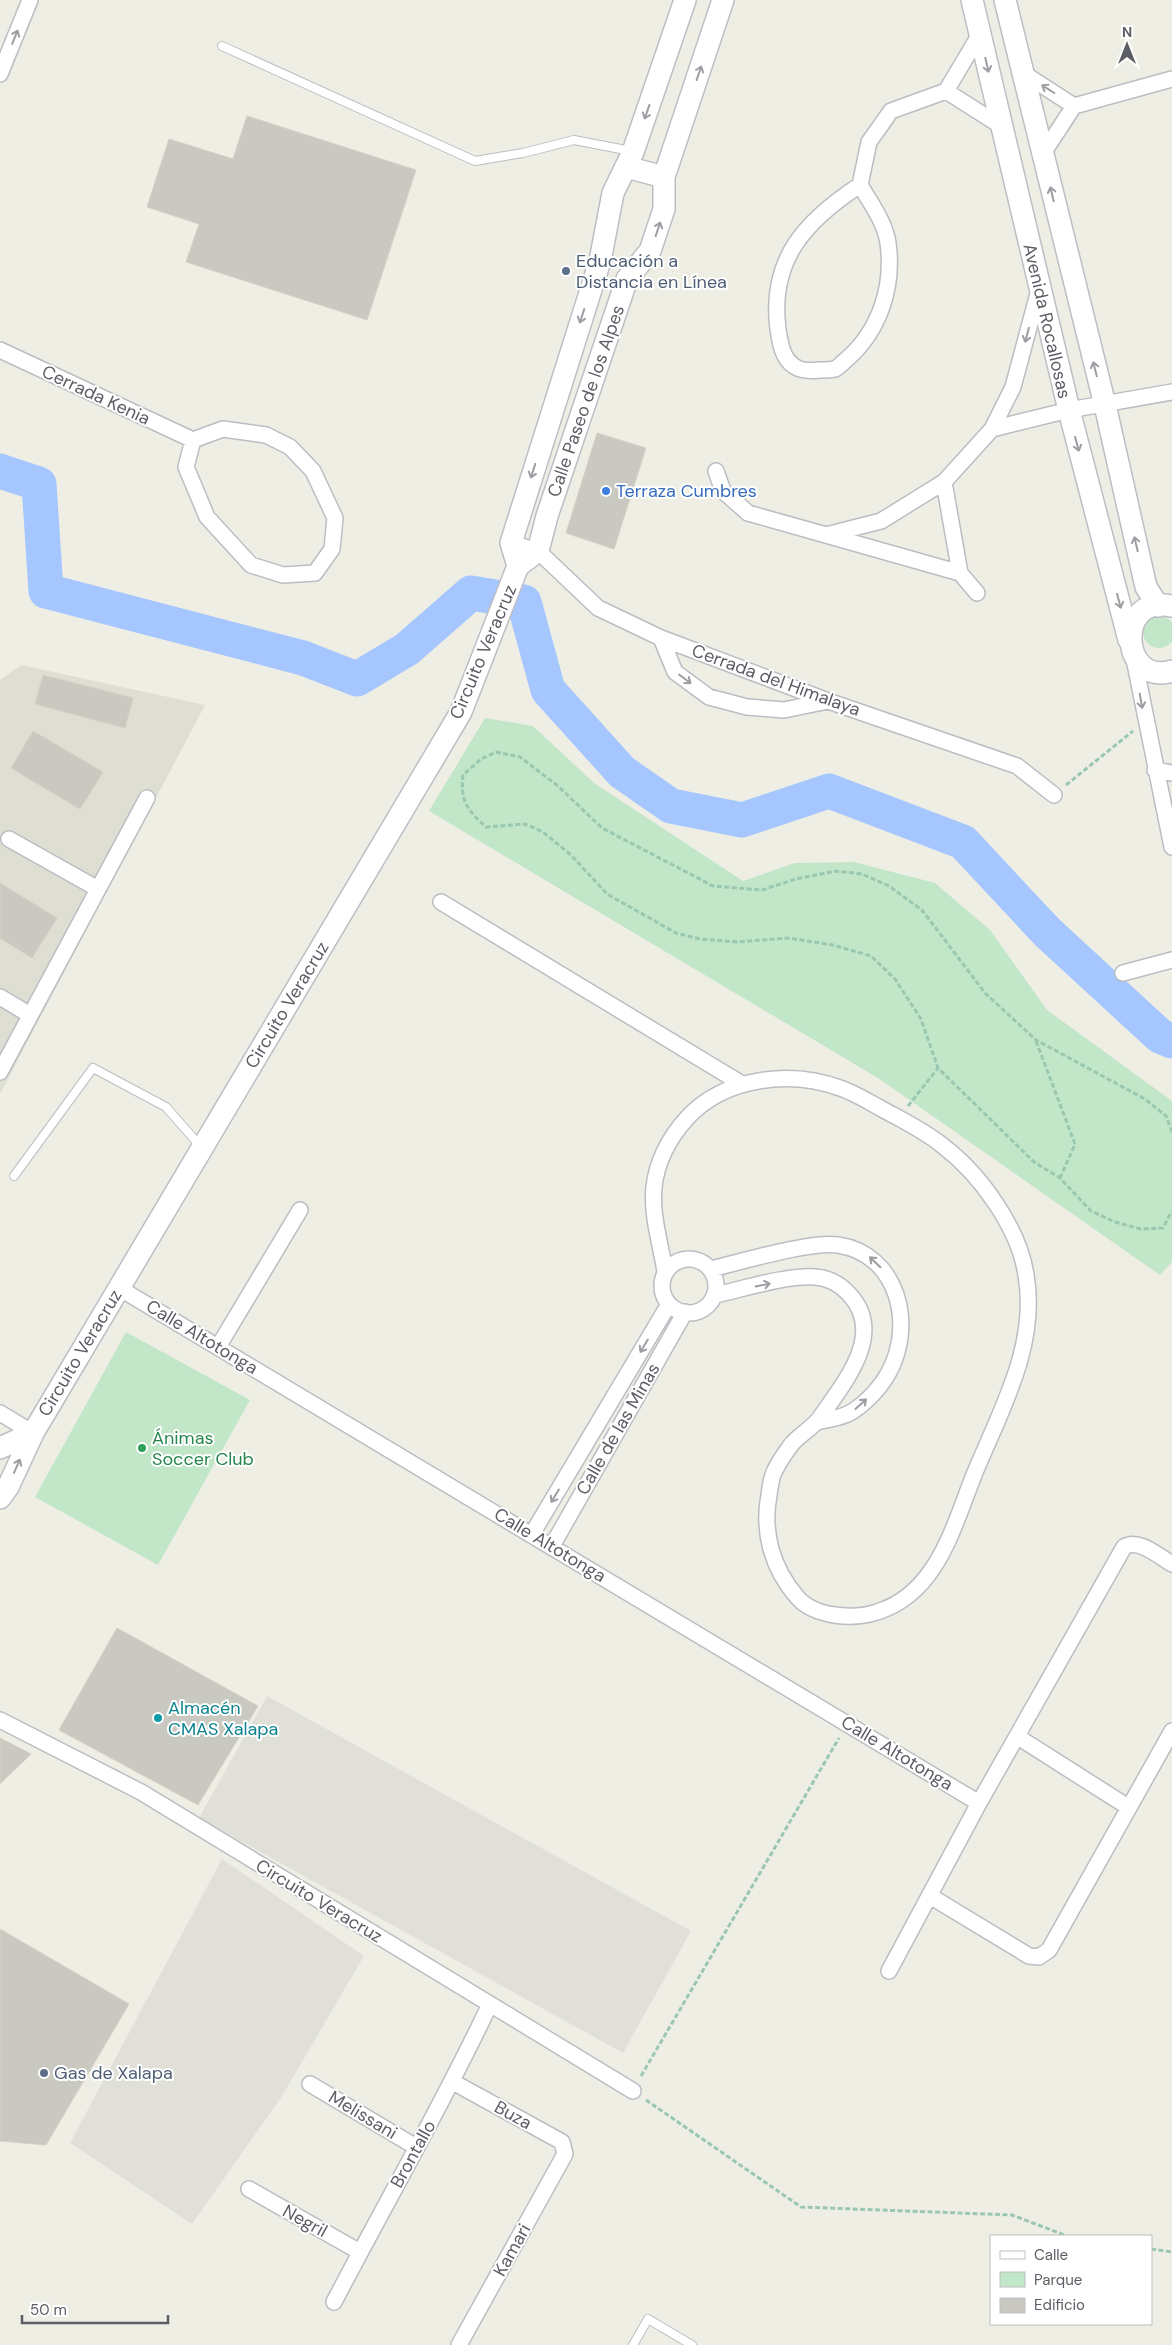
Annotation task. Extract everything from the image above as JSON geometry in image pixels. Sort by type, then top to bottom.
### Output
[{"type":"street","points":[[0,74],[30,0]]},
{"type":"street","name":"Calle Paseo de los Alpes","points":[[511,543],[600,261],[613,193],[630,159],[685,0]]},
{"type":"street","name":"Calle Paseo de los Alpes","points":[[538,551],[547,516],[627,279],[650,251],[664,209],[664,176],[723,0]]},
{"type":"street","name":"Avenida Rocallosas","points":[[972,0],[1068,410],[1131,647],[1172,847]]},
{"type":"street","name":"Avenida Rocallosas","points":[[1005,0],[1105,405],[1146,587],[1165,606]]},
{"type":"street","points":[[860,185],[834,202],[808,225],[786,258],[777,287],[776,316],[780,348],[794,366],[811,371],[835,369],[861,346],[880,314],[889,278],[888,241],[879,217],[860,185],[868,142],[892,111],[946,91],[980,34]]},
{"type":"street","points":[[1023,73],[1074,106]]},
{"type":"street","points":[[1042,155],[1074,106],[1171,82]]},
{"type":"street","points":[[946,91],[1001,126]]},
{"type":"street","points":[[630,159],[664,176]]},
{"type":"street","points":[[1025,228],[1058,220]]},
{"type":"street","points":[[826,535],[881,521],[944,482],[992,429],[1013,387],[1039,288]]},
{"type":"street","name":"Cerrada Kenia","points":[[0,350],[193,440]]},
{"type":"street","points":[[992,429],[1068,410],[1172,392]]},
{"type":"street","points":[[223,429],[266,435],[290,447],[313,471],[335,518],[332,550],[314,573],[283,575],[251,565],[213,524],[207,517],[186,466],[193,440],[223,429]]},
{"type":"street","points":[[716,471],[723,491],[748,513],[960,573]]},
{"type":"street","points":[[944,482],[960,573],[977,593]]},
{"type":"street","name":"Cerrada del Himalaya","points":[[511,543],[538,551],[598,608],[661,638],[828,701],[1017,766],[1054,795]]},
{"type":"street","name":"Circuito Veracruz","points":[[511,543],[516,573]]},
{"type":"street","name":"Circuito Veracruz","points":[[0,1498],[8,1487],[32,1433],[461,712],[516,573],[538,551]]},
{"type":"street","points":[[1165,606],[1149,608],[1134,621],[1131,647],[1147,668],[1157,672],[1172,671]]},
{"type":"street","points":[[661,638],[676,672],[709,697],[747,707],[784,710],[828,701]]},
{"type":"street","points":[[1155,770],[1172,773]]},
{"type":"street","points":[[0,1072],[147,798]]},
{"type":"street","points":[[9,840],[98,890]]},
{"type":"street","points":[[441,902],[742,1084]]},
{"type":"street","points":[[1123,973],[1172,960]]},
{"type":"street","points":[[0,997],[30,1015]]},
{"type":"street","points":[[665,1272],[673,1264],[682,1260],[698,1260],[711,1268],[715,1277],[715,1295],[703,1310],[685,1312],[669,1304],[662,1289],[665,1272],[654,1208],[654,1186],[659,1164],[673,1133],[699,1105],[742,1084],[769,1078],[806,1078],[842,1088],[899,1118],[944,1146],[983,1186],[1013,1231],[1026,1274],[1029,1319],[1018,1371],[935,1568],[909,1598],[875,1613],[836,1616],[804,1606],[785,1583],[770,1552],[766,1512],[772,1474],[791,1445],[816,1422],[860,1357],[864,1334],[863,1315],[854,1298],[840,1284],[818,1277],[798,1278],[715,1295]]},
{"type":"street","points":[[218,1347],[300,1210]]},
{"type":"street","points":[[659,1236],[682,1260]]},
{"type":"street","points":[[711,1268],[807,1247],[838,1245],[869,1256],[889,1277],[898,1300],[901,1326],[897,1350],[889,1372],[872,1394],[851,1413],[816,1422]]},
{"type":"street","name":"Calle Altotonga","points":[[119,1288],[848,1722],[979,1803]]},
{"type":"street","name":"Calle de las Minas","points":[[532,1534],[669,1304]]},
{"type":"street","name":"Calle de las Minas","points":[[552,1546],[685,1312]]},
{"type":"street","points":[[612,1400],[629,1410]]},
{"type":"street","points":[[0,1413],[32,1433]]},
{"type":"street","points":[[0,1448],[32,1433]]},
{"type":"street","points":[[568,1474],[586,1485]]},
{"type":"street","points":[[889,1971],[979,1803],[1124,1547],[1130,1543],[1137,1544],[1172,1564]]},
{"type":"street","name":"Circuito Veracruz","points":[[0,1720],[141,1792],[633,2091]]},
{"type":"street","points":[[930,1896],[1029,1956],[1040,1957],[1049,1950],[1172,1731]]},
{"type":"street","points":[[1018,1737],[1128,1807]]},
{"type":"street","name":"Brontallo","points":[[334,2302],[416,2147],[453,2082],[490,2004]]},
{"type":"street","name":"Buza","points":[[453,2082],[562,2142],[565,2154]]},
{"type":"street","name":"Melissani","points":[[310,2084],[416,2147]]},
{"type":"street","name":"Kamari","points":[[459,2345],[565,2154]]},
{"type":"street","name":"Negril","points":[[249,2189],[360,2252]]},
{"type":"lane","points":[[222,46],[475,161],[524,153],[574,140],[630,159]]},
{"type":"lane","points":[[14,1176],[93,1068],[166,1107],[202,1148]]},
{"type":"lane","points":[[633,2345],[648,2319],[692,2345]]},
{"type":"path","points":[[1054,795],[1145,721]]},
{"type":"path","points":[[1172,1132],[1166,1116],[1145,1099],[1036,1040],[985,993],[922,910],[889,886],[862,874],[836,871],[796,879],[762,890],[712,886],[602,828],[558,786],[520,756],[496,752],[481,759],[463,775],[461,794],[471,814],[486,827],[525,824],[543,832],[571,855],[607,894],[676,933],[737,942],[788,938],[833,945],[871,956],[895,979],[921,1018],[938,1068],[1034,1162],[1060,1178],[1091,1211],[1115,1222],[1141,1229],[1163,1228],[1172,1211]]},
{"type":"path","points":[[1036,1040],[1075,1144],[1060,1178]]},
{"type":"path","points":[[899,1118],[938,1068]]},
{"type":"path","points":[[848,1722],[633,2091],[801,2207],[1012,2215],[1064,2235]]},
{"type":"path","points":[[1152,2249],[1172,2252]]},
{"type":"shaded area","points":[[21,665],[205,705],[0,1094],[0,680]]},
{"type":"shaded area","points":[[267,1696],[691,1931],[623,2053],[199,1818]]},
{"type":"shaded area","points":[[222,1859],[364,1956],[282,2096],[192,2224],[70,2143]]},
{"type":"green space","points":[[1159,616],[1170,621],[1173,626],[1173,638],[1170,643],[1159,648],[1148,643],[1143,632],[1148,621]]},
{"type":"green space","points":[[485,718],[533,726],[594,783],[743,881],[795,863],[854,862],[935,883],[990,930],[1047,1010],[1172,1101],[1172,1262],[1160,1275],[878,1078],[429,811]]},
{"type":"green space","name":"Ánimas Soccer Club","points":[[126,1332],[250,1400],[158,1565],[35,1497]]},
{"type":"building","points":[[247,116],[416,170],[367,320],[186,262],[199,224],[147,207],[169,139],[233,159]]},
{"type":"building","name":"Terraza Cumbres","points":[[597,433],[646,448],[614,549],[566,533]]},
{"type":"building","points":[[43,675],[133,698],[125,728],[35,704]]},
{"type":"building","points":[[33,731],[103,772],[80,809],[11,768]]},
{"type":"building","points":[[0,883],[57,918],[32,958],[0,938]]},
{"type":"building","name":"Almacén CMAS Xalapa","points":[[117,1628],[258,1706],[198,1805],[59,1730]]},
{"type":"building","points":[[0,1738],[31,1754],[0,1784]]},
{"type":"building","name":"Gas de Xalapa","points":[[0,1929],[129,2004],[46,2145],[0,2141]]},
{"type":"waterway","points":[[0,471],[39,484],[46,591],[303,658],[357,679],[407,649],[471,593],[524,602],[548,690],[622,772],[671,806],[742,820],[829,791],[963,842],[1047,932],[1160,1036],[1172,1041]]},
{"type":"place","name":"Educación a Distancia en Línea","points":[[566,271]]},
{"type":"place","name":"Terraza Cumbres","points":[[606,491]]},
{"type":"place","name":"Ánimas Soccer Club","points":[[142,1448]]},
{"type":"place","name":"Almacén CMAS Xalapa","points":[[158,1718]]},
{"type":"place","name":"Gas de Xalapa","points":[[44,2073]]}]
